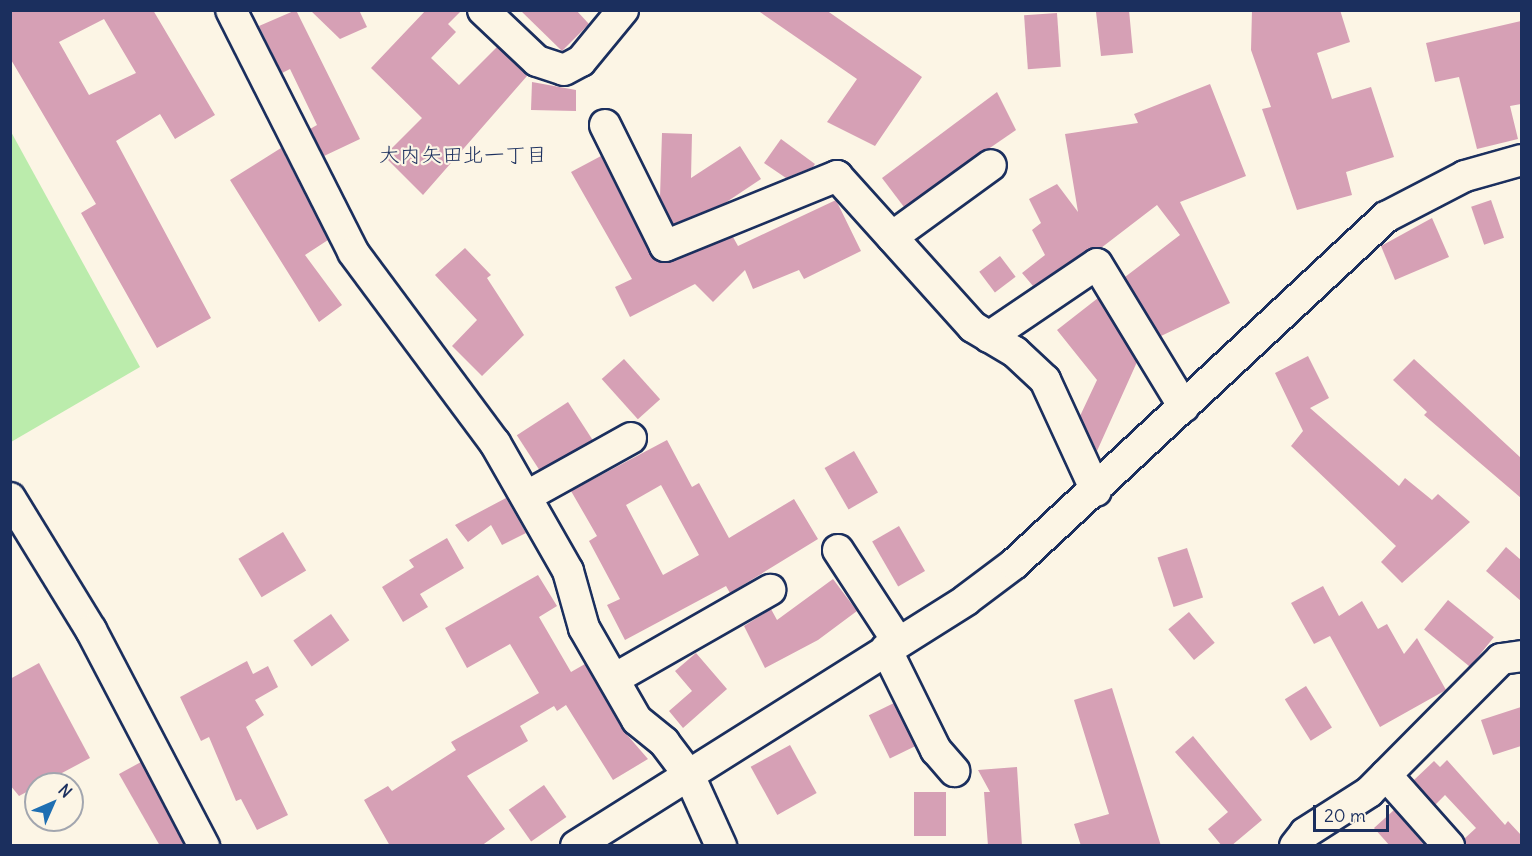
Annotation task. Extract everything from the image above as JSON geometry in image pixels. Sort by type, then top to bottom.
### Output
[{"type":"street","points":[[483,10],[537,62],[564,70],[581,61],[623,10]]},
{"type":"street","points":[[243,14],[353,252],[438,360],[527,496],[568,571],[584,628],[637,720],[664,742],[688,775],[721,846]]},
{"type":"street","points":[[605,125],[665,246],[837,176],[973,327],[1015,351],[1045,380],[1096,491]]},
{"type":"street","points":[[576,846],[892,646],[1014,564],[1096,491],[1386,217],[1465,176],[1521,160]]},
{"type":"street","points":[[892,237],[991,165]]},
{"type":"street","points":[[990,337],[1097,264],[1184,406]]},
{"type":"street","points":[[527,496],[631,438]]},
{"type":"street","points":[[10,498],[91,630],[204,846]]},
{"type":"street","points":[[838,550],[892,646],[936,750],[954,771]]},
{"type":"street","points":[[614,679],[770,590]]},
{"type":"street","points":[[1295,846],[1386,775],[1501,659],[1521,656]]},
{"type":"street","points":[[1386,775],[1449,846]]},
{"type":"green space","points":[[10,130],[140,367],[11,442],[10,442]]},
{"type":"building","points":[[10,10],[153,10],[215,115],[175,139],[160,114],[116,141],[211,318],[157,348],[81,213],[96,204],[10,58]],"holes":[[[104,19],[136,73],[89,95],[59,42]]]},
{"type":"building","points":[[296,10],[360,139],[324,156],[310,129],[317,125],[290,69],[282,73],[259,26]]},
{"type":"building","points":[[310,10],[359,10],[367,27],[340,39]]},
{"type":"building","points":[[426,10],[462,10],[448,24],[456,32],[431,58],[459,85],[497,47],[527,76],[423,195],[384,156],[422,118],[371,68]]},
{"type":"building","points":[[520,10],[576,10],[589,24],[562,51]]},
{"type":"building","points":[[757,10],[826,10],[922,77],[875,146],[827,122],[857,79]]},
{"type":"building","points":[[1129,10],[1133,53],[1101,56],[1096,12]]},
{"type":"building","points":[[1252,10],[1340,10],[1350,42],[1317,53],[1332,99],[1371,87],[1394,157],[1346,172],[1352,195],[1297,210],[1262,109],[1271,107],[1251,50]]},
{"type":"building","points":[[1057,13],[1061,67],[1028,69],[1024,15]]},
{"type":"building","points":[[1521,21],[1521,104],[1510,106],[1518,139],[1477,149],[1459,77],[1435,82],[1426,43]]},
{"type":"building","points":[[532,82],[576,90],[576,111],[531,110]]},
{"type":"building","points":[[1210,84],[1246,176],[1180,202],[1230,303],[1161,336],[1125,277],[1180,235],[1157,205],[1101,248],[1087,250],[1033,286],[1022,273],[1045,255],[1032,230],[1041,223],[1029,199],[1057,184],[1078,212],[1065,134],[1138,123],[1134,114]]},
{"type":"building","points":[[997,92],[1016,130],[904,207],[882,178]]},
{"type":"building","points":[[662,133],[692,134],[691,178],[740,146],[761,179],[725,203],[673,224],[660,197]]},
{"type":"building","points":[[781,139],[815,164],[813,167],[786,178],[764,163]]},
{"type":"building","points":[[281,148],[328,240],[305,255],[342,305],[319,322],[230,180]]},
{"type":"building","points":[[601,156],[650,254],[663,263],[733,237],[738,246],[836,200],[861,251],[804,279],[799,270],[753,289],[745,270],[713,302],[695,284],[630,317],[615,287],[632,279],[571,172]]},
{"type":"building","points":[[1491,200],[1504,238],[1484,245],[1471,207]]},
{"type":"building","points":[[1432,218],[1449,257],[1395,280],[1381,246]]},
{"type":"building","points":[[465,248],[491,275],[487,278],[524,335],[482,376],[452,346],[477,320],[435,275]]},
{"type":"building","points":[[1000,256],[1016,277],[995,292],[979,272]]},
{"type":"building","points":[[1098,298],[1137,362],[1097,451],[1080,416],[1097,380],[1057,330]]},
{"type":"building","points":[[1308,356],[1329,398],[1310,408],[1399,486],[1405,478],[1432,500],[1438,494],[1470,522],[1402,583],[1381,562],[1396,546],[1291,446],[1303,431],[1275,373]]},
{"type":"building","points":[[624,359],[660,399],[638,419],[602,379]]},
{"type":"building","points":[[1414,359],[1521,458],[1521,498],[1424,415],[1427,412],[1393,380]]},
{"type":"building","points":[[568,402],[593,440],[541,473],[517,435]]},
{"type":"building","points":[[667,440],[692,487],[699,483],[729,538],[794,499],[818,539],[730,593],[726,586],[625,640],[607,605],[620,599],[589,541],[597,536],[571,491]],"holes":[[[661,485],[699,555],[663,575],[626,505]]]},
{"type":"building","points":[[854,451],[878,493],[849,510],[825,468]]},
{"type":"building","points":[[506,498],[526,533],[502,545],[491,525],[468,542],[455,525]]},
{"type":"building","points":[[899,526],[925,571],[898,587],[872,542]]},
{"type":"building","points":[[283,532],[306,571],[262,597],[238,559]]},
{"type":"building","points":[[447,538],[464,568],[420,594],[428,607],[403,622],[382,587],[414,567],[409,560]]},
{"type":"building","points":[[1506,547],[1521,560],[1521,601],[1486,571]]},
{"type":"building","points":[[1187,548],[1203,597],[1174,607],[1158,558]]},
{"type":"building","points":[[538,575],[557,606],[539,617],[571,672],[585,664],[622,729],[648,759],[613,780],[566,705],[557,711],[554,706],[520,726],[528,741],[467,776],[505,829],[481,846],[390,846],[364,800],[388,786],[392,791],[456,750],[451,742],[539,693],[510,644],[467,668],[445,628]]},
{"type":"building","points":[[833,579],[857,611],[818,640],[765,668],[744,626],[771,609],[777,620]]},
{"type":"building","points":[[1323,586],[1339,616],[1362,601],[1378,629],[1387,624],[1404,654],[1417,638],[1446,690],[1380,727],[1330,636],[1314,644],[1291,603]]},
{"type":"building","points":[[1448,600],[1494,637],[1470,667],[1424,630]]},
{"type":"building","points":[[1189,612],[1215,643],[1194,660],[1168,629]]},
{"type":"building","points":[[331,614],[349,640],[312,667],[293,640]]},
{"type":"building","points":[[696,653],[727,689],[683,728],[669,711],[692,691],[675,671]]},
{"type":"building","points":[[247,661],[253,674],[268,666],[278,687],[255,700],[264,715],[246,727],[288,815],[257,830],[241,799],[236,801],[209,737],[201,741],[180,697]]},
{"type":"building","points":[[39,663],[90,758],[64,772],[24,772],[24,793],[19,796],[10,785],[10,679]]},
{"type":"building","points":[[1306,686],[1332,728],[1311,741],[1285,699]]},
{"type":"building","points":[[1112,688],[1161,846],[1081,846],[1074,824],[1109,814],[1074,700]]},
{"type":"building","points":[[894,703],[915,746],[890,758],[869,715]]},
{"type":"building","points":[[1521,707],[1521,746],[1493,755],[1481,720]]},
{"type":"building","points":[[1193,736],[1262,820],[1231,846],[1222,846],[1208,829],[1228,812],[1175,752]]},
{"type":"building","points":[[790,745],[817,793],[777,815],[751,767]]},
{"type":"building","points":[[1447,760],[1505,825],[1508,821],[1521,835],[1521,846],[1466,846],[1464,839],[1476,828],[1445,795],[1435,805],[1414,780],[1434,761],[1440,767]]},
{"type":"building","points":[[141,762],[184,846],[160,846],[119,774]]},
{"type":"building","points":[[1017,767],[1022,846],[988,846],[984,792],[990,792],[978,770]]},
{"type":"building","points":[[544,785],[566,817],[531,842],[509,810]]},
{"type":"building","points":[[914,792],[946,792],[946,836],[914,836]]},
{"type":"building","points":[[1394,810],[1425,846],[1390,846],[1374,828]]},
{"type":"district","name":"大内矢田北一丁目","points":[[463,155]]}]
